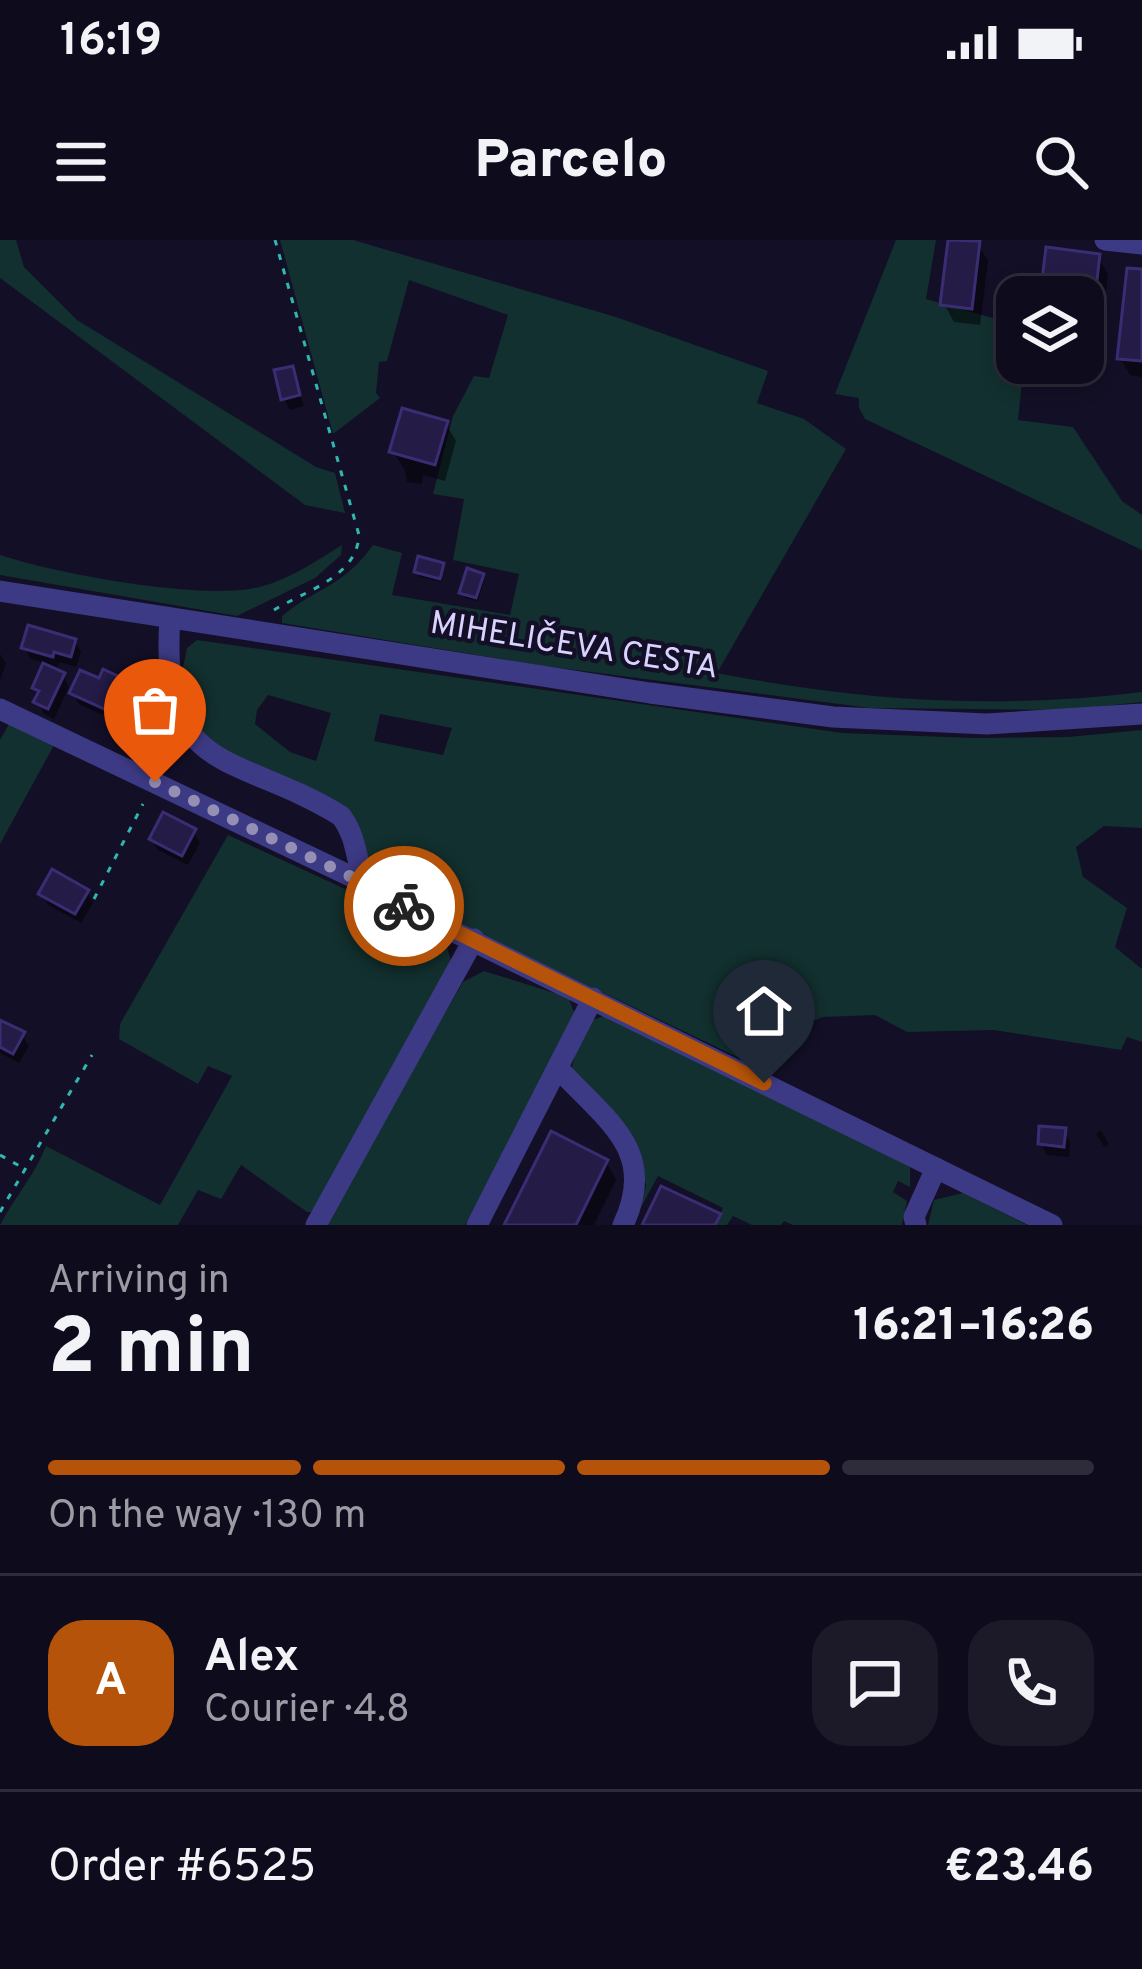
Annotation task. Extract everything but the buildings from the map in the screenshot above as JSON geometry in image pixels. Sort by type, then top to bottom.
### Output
[{"type":"street","points":[[1105,240],[1142,244]]},
{"type":"street","name":"MIHELIČEVA CESTA","points":[[0,591],[650,693],[833,716],[987,724],[1142,714]]},
{"type":"street","points":[[170,618],[171,691],[177,715],[188,732],[230,765],[341,816],[352,832],[364,883]]},
{"type":"street","points":[[0,709],[364,883],[382,896],[1052,1225]]},
{"type":"street","points":[[316,1225],[474,938]]},
{"type":"street","points":[[477,1225],[593,998]]},
{"type":"street","points":[[558,1068],[632,1148],[637,1196],[623,1225]]},
{"type":"street","points":[[916,1225],[914,1217],[936,1168]]},
{"type":"path","points":[[249,631],[348,566],[358,551],[358,535],[275,240]]},
{"type":"path","points":[[94,898],[155,782]]},
{"type":"path","points":[[0,1212],[92,1055]]},
{"type":"path","points":[[0,1155],[25,1169]]},
{"type":"green space","points":[[0,240],[16,240],[24,267],[77,320],[316,467],[335,473],[345,513],[305,505],[0,278]]},
{"type":"green space","points":[[280,240],[353,240],[616,317],[768,371],[757,403],[804,419],[846,449],[717,673],[929,700],[1035,701],[1142,692],[1142,702],[1065,710],[870,708],[544,666],[282,623],[282,616],[340,578],[373,545],[402,553],[392,595],[510,615],[519,574],[453,560],[464,499],[433,494],[453,416],[474,376],[489,378],[508,315],[409,280],[387,361],[379,362],[376,393],[380,398],[333,434]]},
{"type":"green space","points":[[896,240],[936,240],[926,299],[996,319],[996,384],[1022,384],[1018,420],[1073,427],[1122,501],[1142,515],[1142,550],[865,419],[859,398],[835,394]]},
{"type":"green space","points":[[342,545],[341,555],[315,578],[237,616],[0,575],[0,555],[124,582],[194,590],[250,589],[286,577]]},
{"type":"green space","points":[[197,640],[842,733],[974,738],[1142,730],[1142,828],[1104,826],[1076,847],[1083,877],[1127,908],[1115,947],[1142,969],[1142,1042],[1127,1037],[1121,1050],[994,1030],[907,1032],[875,1015],[823,1017],[790,1030],[762,1028],[748,1062],[388,890],[370,870],[358,824],[222,753],[197,732],[179,687],[187,648]],"holes":[[[268,695],[331,713],[316,761],[290,752],[255,724],[257,710]],[[380,714],[452,728],[443,755],[374,741]]]},
{"type":"green space","points":[[9,724],[54,745],[0,844],[0,740]]},
{"type":"green space","points":[[228,835],[419,923],[446,944],[451,961],[315,1212],[307,1212],[241,1165],[221,1199],[198,1190],[178,1225],[0,1225],[46,1146],[160,1205],[232,1076],[208,1066],[198,1084],[119,1039],[120,1024]]},
{"type":"green space","points":[[484,971],[568,997],[576,1017],[465,1225],[323,1225],[463,982]]},
{"type":"green space","points":[[606,1015],[910,1167],[910,1187],[898,1181],[893,1192],[907,1201],[902,1225],[793,1225],[784,1221],[752,1225],[733,1216],[727,1225],[715,1225],[723,1208],[658,1176],[640,1209],[646,1186],[639,1151],[571,1072],[577,1045],[590,1021]]},
{"type":"green space","points":[[963,1193],[1027,1225],[928,1225],[934,1200]]},
{"type":"way so far","points":[[155,782],[404,906]]},
{"type":"route","points":[[404,906],[764,1083]]}]
